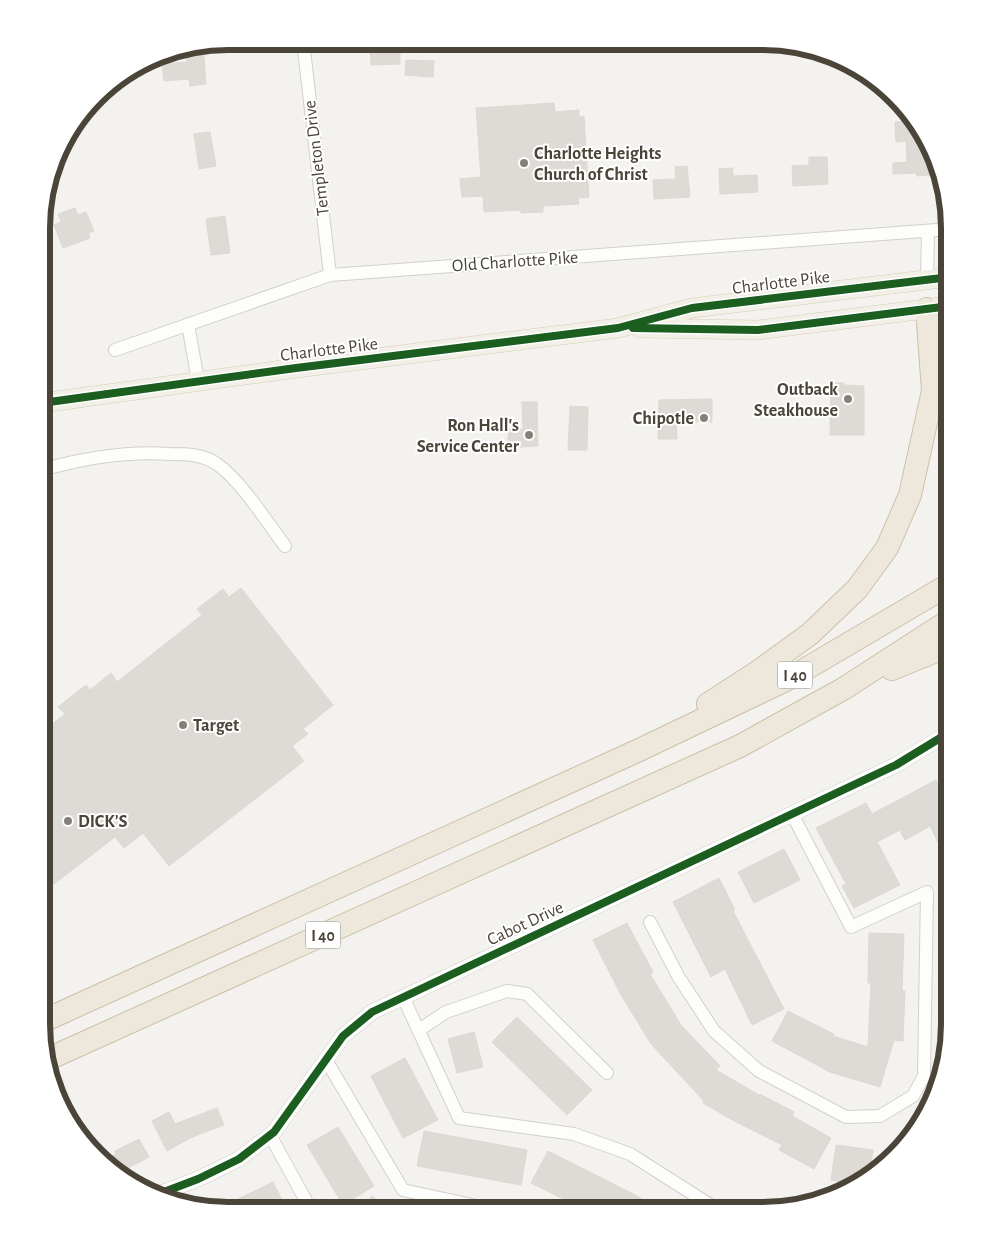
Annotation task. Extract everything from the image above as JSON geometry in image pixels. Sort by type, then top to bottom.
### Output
[{"type":"highway","points":[[635,752],[759,671],[810,634],[857,589],[887,548],[910,495],[933,391],[927,309]]},
{"type":"highway","name":"I 40","points":[[50,1018],[635,752],[792,676],[941,589]]},
{"type":"highway","name":"I 40","points":[[53,1057],[740,746],[843,689],[941,626]]},
{"type":"highway","points":[[843,689],[941,648]]},
{"type":"main road","name":"Charlotte Pike","points":[[50,402],[618,328],[692,308],[941,278]]},
{"type":"main road","points":[[927,280],[927,309]]},
{"type":"main road","name":"Charlotte Pike","points":[[618,328],[758,330],[941,307]]},
{"type":"street","name":"Templeton Drive","points":[[304,50],[330,275]]},
{"type":"street","name":"Old Charlotte Pike","points":[[115,350],[330,275],[941,229]]},
{"type":"street","points":[[927,280],[928,230]]},
{"type":"street","points":[[188,324],[198,382]]},
{"type":"street","points":[[50,468],[105,456],[146,452],[194,455],[206,458],[230,474],[285,546]]},
{"type":"street","name":"Cabot Drive","points":[[167,1191],[198,1179],[239,1159],[274,1132],[343,1036],[372,1012],[896,765],[941,738]]},
{"type":"street","points":[[650,922],[678,976],[714,1032],[759,1071],[846,1117],[880,1116],[913,1096],[924,1076],[927,892],[851,927],[792,814]]},
{"type":"street","points":[[418,1030],[446,1012],[489,997],[507,992],[527,994],[607,1073]]},
{"type":"street","points":[[403,997],[459,1118],[574,1134],[630,1154],[705,1202]]},
{"type":"street","points":[[326,1060],[403,1190],[458,1202]]},
{"type":"street","points":[[270,1135],[307,1202]]},
{"type":"building","points":[[370,50],[400,50],[400,64],[371,65]]},
{"type":"building","points":[[204,52],[206,84],[190,86],[189,79],[164,81],[162,64],[187,62],[186,55]]},
{"type":"building","points":[[406,60],[434,61],[433,77],[405,75]]},
{"type":"building","points":[[554,103],[555,112],[579,110],[579,117],[584,116],[589,197],[578,198],[579,204],[543,206],[543,212],[521,213],[521,210],[484,212],[483,196],[462,197],[460,179],[481,177],[476,108]]},
{"type":"building","points":[[905,121],[911,129],[923,149],[933,175],[917,176],[917,173],[893,174],[893,163],[907,162],[906,141],[896,142],[895,122]]},
{"type":"building","points":[[210,132],[216,166],[199,169],[194,134]]},
{"type":"building","points":[[809,157],[827,157],[828,184],[793,186],[792,166],[809,165]]},
{"type":"building","points":[[687,166],[690,197],[654,199],[653,180],[676,179],[675,167]]},
{"type":"building","points":[[733,168],[733,176],[757,175],[758,192],[720,194],[719,169]]},
{"type":"building","points":[[75,208],[78,215],[86,212],[94,231],[88,233],[90,238],[63,248],[54,225],[61,222],[58,214]]},
{"type":"building","points":[[225,216],[230,253],[211,255],[206,219]]},
{"type":"building","name":"Outback Steakhouse","points":[[831,383],[864,386],[864,435],[830,435]]},
{"type":"building","points":[[712,399],[712,422],[676,421],[677,439],[658,439],[659,400]]},
{"type":"building","points":[[522,402],[537,402],[538,446],[508,448],[508,429],[523,429]]},
{"type":"building","points":[[570,406],[588,407],[587,450],[568,450]]},
{"type":"building","name":"Target","points":[[241,588],[333,705],[303,729],[308,734],[292,746],[304,761],[169,866],[143,833],[124,848],[115,837],[50,887],[50,726],[65,714],[58,707],[86,685],[90,690],[111,673],[117,682],[202,615],[197,609],[223,589],[229,597]]},
{"type":"building","points":[[936,780],[941,790],[941,849],[930,826],[905,840],[900,830],[877,842],[900,885],[854,908],[842,886],[846,884],[816,828],[866,803],[872,814]]},
{"type":"building","points":[[784,849],[800,880],[754,903],[738,872]]},
{"type":"building","points":[[719,878],[735,910],[733,911],[784,1009],[752,1025],[725,969],[711,977],[673,902]]},
{"type":"building","points":[[627,923],[653,972],[650,974],[681,1025],[720,1066],[716,1070],[759,1095],[794,1112],[792,1116],[831,1138],[814,1169],[779,1150],[782,1145],[703,1103],[704,1101],[651,1044],[621,995],[593,940]]},
{"type":"building","points":[[869,933],[904,934],[902,991],[905,991],[903,1041],[894,1040],[880,1087],[830,1072],[772,1041],[788,1011],[834,1034],[833,1036],[868,1047],[871,983],[868,983]]},
{"type":"building","points":[[517,1017],[592,1090],[567,1115],[492,1042]]},
{"type":"building","points":[[474,1032],[483,1067],[457,1073],[448,1039]]},
{"type":"building","points":[[405,1058],[438,1120],[403,1138],[371,1076]]},
{"type":"building","points":[[217,1108],[224,1125],[190,1138],[167,1151],[152,1121],[169,1112],[175,1124]]},
{"type":"building","points":[[338,1127],[374,1186],[348,1202],[341,1202],[307,1145]]},
{"type":"building","points":[[424,1131],[527,1150],[521,1185],[417,1166]]},
{"type":"building","points":[[139,1139],[149,1157],[125,1169],[110,1157],[116,1154],[115,1151]]},
{"type":"building","points":[[836,1145],[873,1150],[871,1165],[862,1172],[845,1182],[831,1180]]},
{"type":"building","points":[[548,1151],[646,1202],[570,1202],[531,1183]]},
{"type":"building","points":[[273,1182],[283,1202],[237,1202],[236,1200]]},
{"type":"building","points":[[372,1196],[379,1202],[367,1202]]},
{"type":"cycle path","points":[[50,402],[296,368],[618,328],[692,308],[941,278]]},
{"type":"cycle path","points":[[633,328],[758,330],[941,307]]},
{"type":"cycle path","points":[[167,1191],[198,1179],[239,1159],[274,1132],[343,1036],[372,1012],[896,765],[941,738]]},
{"type":"place","name":"Charlotte Heights Church of Christ","points":[[524,163]]},
{"type":"place","name":"Outback Steakhouse","points":[[848,399]]},
{"type":"place","name":"Chipotle","points":[[704,418]]},
{"type":"place","name":"Ron Hall's Service Center","points":[[529,435]]},
{"type":"place","name":"Target","points":[[183,725]]},
{"type":"place","name":"DICK’S","points":[[68,821]]}]
